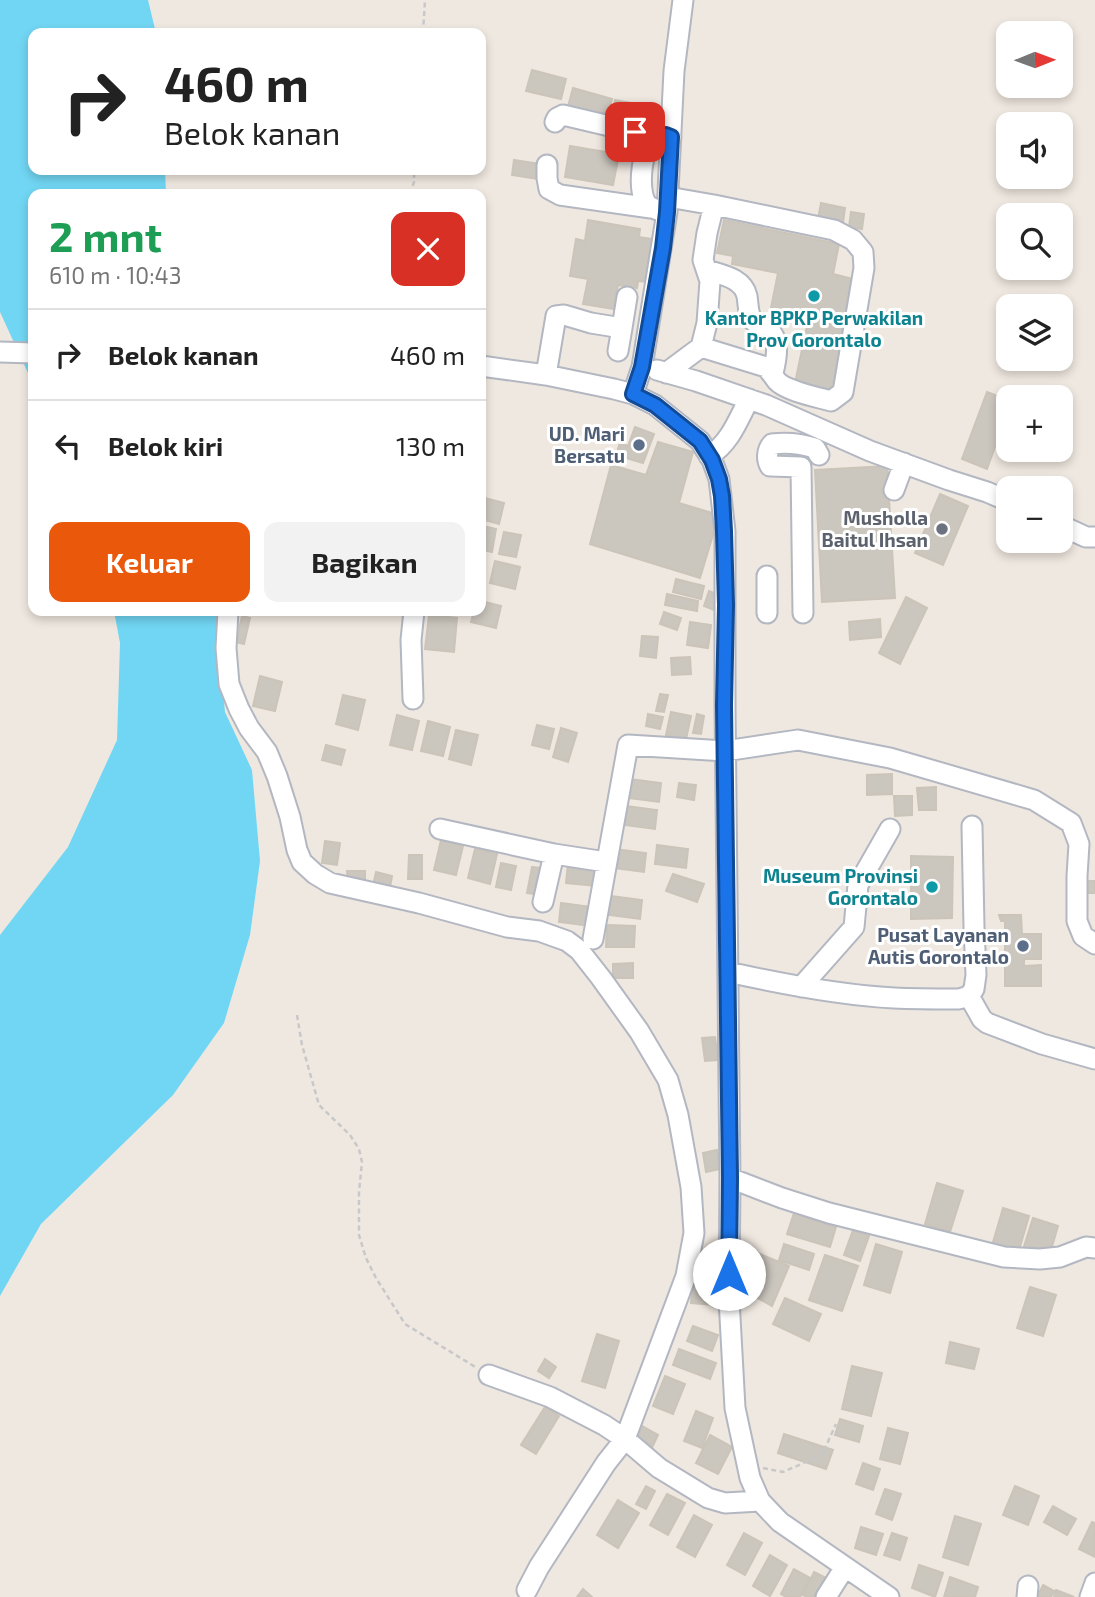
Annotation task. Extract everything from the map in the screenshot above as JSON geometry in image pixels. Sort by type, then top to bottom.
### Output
[{"type":"street","points":[[633,394],[642,367],[662,206],[663,137],[683,0]]},
{"type":"street","points":[[555,122],[564,114],[663,137]]},
{"type":"street","points":[[662,206],[645,202],[642,169],[649,144],[663,137]]},
{"type":"street","points":[[547,165],[549,188],[559,195],[662,206],[713,205],[834,230],[853,240],[863,252],[864,268],[843,392],[831,401],[787,388],[776,381],[773,373],[766,367],[701,347]]},
{"type":"street","points":[[666,373],[701,347],[710,298],[710,281],[703,260],[713,205]]},
{"type":"street","points":[[707,271],[734,279],[745,289],[751,318],[768,329],[776,343],[778,352],[773,373]]},
{"type":"street","points":[[618,351],[627,297]]},
{"type":"street","points":[[546,375],[556,317],[564,315],[622,328]]},
{"type":"street","points":[[0,352],[28,353]]},
{"type":"street","points":[[486,367],[546,375],[633,394],[655,405],[700,441],[719,479],[724,531],[729,1298],[734,1397],[746,1465],[760,1501],[780,1522],[889,1597]]},
{"type":"street","points":[[642,367],[749,399],[870,451],[996,496]]},
{"type":"street","points":[[709,456],[725,442],[749,399]]},
{"type":"street","points":[[803,613],[801,467],[770,466],[767,456],[772,444],[781,443],[815,448],[819,455]]},
{"type":"street","points":[[894,490],[904,463]]},
{"type":"street","points":[[1073,531],[1086,537],[1095,537]]},
{"type":"street","points":[[767,576],[767,613]]},
{"type":"street","points":[[228,616],[226,648],[229,684],[249,729],[267,752],[277,776],[302,862],[330,883],[507,927],[539,931],[566,941],[579,950],[601,978],[639,1031],[668,1080],[678,1115],[691,1187],[694,1233],[686,1276],[625,1439],[606,1463],[527,1590]]},
{"type":"street","points":[[413,616],[411,640],[413,699]]},
{"type":"street","points":[[593,939],[628,745],[725,751],[798,740],[890,758],[1034,800],[1071,822],[1079,844],[1077,921],[1083,936],[1095,944]]},
{"type":"street","points":[[728,972],[801,987],[895,998],[959,999],[969,996],[974,989],[976,975],[972,826]]},
{"type":"street","points":[[440,829],[554,854],[606,862]]},
{"type":"street","points":[[801,987],[854,927],[858,885],[890,829]]},
{"type":"street","points":[[543,902],[554,854]]},
{"type":"street","points":[[969,996],[986,1023],[1042,1044],[1095,1059]]},
{"type":"street","points":[[730,1178],[829,1213],[1004,1257],[1040,1259],[1060,1257],[1086,1247],[1095,1248]]},
{"type":"street","points":[[489,1375],[550,1397],[604,1424],[659,1468],[708,1498],[725,1503],[760,1501]]},
{"type":"street","points":[[826,1597],[845,1567]]},
{"type":"street","points":[[1090,1597],[1095,1583]]},
{"type":"path","points":[[423,28],[425,0]]},
{"type":"path","points":[[297,1015],[318,1105],[350,1135],[359,1149],[362,1162],[359,1235],[376,1278],[405,1324],[489,1375]]},
{"type":"path","points":[[746,1465],[783,1472],[822,1455],[836,1424]]},
{"type":"water","points":[[0,0],[148,0],[155,28],[28,28],[28,175],[165,175],[166,189],[28,189],[28,373],[0,312]]},
{"type":"water","points":[[115,616],[217,616],[225,712],[252,770],[260,861],[250,935],[224,1023],[173,1095],[41,1224],[0,1296],[0,935],[68,847],[117,740],[120,643]]},
{"type":"building","points":[[532,70],[566,79],[561,99],[526,91]]},
{"type":"building","points":[[573,88],[612,99],[606,120],[567,110]]},
{"type":"building","points":[[615,100],[653,107],[649,127],[611,119]]},
{"type":"building","points":[[570,146],[619,154],[613,185],[565,177]]},
{"type":"building","points":[[514,160],[547,165],[545,180],[512,175]]},
{"type":"building","points":[[821,203],[845,208],[843,223],[818,219]]},
{"type":"building","points":[[851,212],[864,214],[862,229],[849,227]]},
{"type":"building","points":[[588,220],[640,229],[639,237],[652,239],[646,282],[638,281],[637,288],[618,285],[614,309],[583,304],[588,279],[570,276],[576,239],[585,241]]},
{"type":"building","name":"Kantor BPKP Perwakilan Prov Gorontalo","points":[[724,220],[839,244],[833,274],[857,280],[834,391],[795,383],[808,321],[770,313],[778,273],[732,264],[733,256],[717,253]]},
{"type":"building","points":[[987,392],[996,395],[996,444],[987,469],[962,459]]},
{"type":"building","name":"UD. Mari Bersatu","points":[[635,427],[654,434],[643,463],[616,455],[620,443],[628,446]]},
{"type":"building","points":[[658,442],[693,452],[679,503],[719,515],[700,578],[590,544],[611,465],[646,475]]},
{"type":"building","points":[[887,466],[895,598],[822,602],[815,470]]},
{"type":"building","name":"Musholla Baitul Ihsan","points":[[940,494],[968,506],[943,565],[915,553]]},
{"type":"building","points":[[486,498],[504,503],[499,524],[486,520]]},
{"type":"building","points":[[487,527],[496,529],[492,552],[486,551]]},
{"type":"building","points":[[504,532],[521,535],[516,557],[499,554]]},
{"type":"building","points":[[495,561],[520,567],[515,589],[490,583]]},
{"type":"building","points":[[676,579],[704,586],[701,599],[673,592]]},
{"type":"building","points":[[709,591],[719,595],[714,610],[704,606]]},
{"type":"building","points":[[667,594],[698,601],[697,611],[665,605]]},
{"type":"building","points":[[906,597],[927,608],[900,664],[879,653]]},
{"type":"building","points":[[486,602],[501,606],[496,628],[471,622],[473,616],[486,616]]},
{"type":"building","points":[[664,612],[681,618],[677,630],[660,624]]},
{"type":"building","points":[[242,616],[250,618],[244,644],[236,642]]},
{"type":"building","points":[[429,616],[457,618],[454,652],[425,649]]},
{"type":"building","points":[[880,619],[881,637],[850,640],[849,622]]},
{"type":"building","points":[[690,622],[711,625],[708,648],[687,645]]},
{"type":"building","points":[[642,636],[658,637],[656,658],[640,656]]},
{"type":"building","points":[[690,657],[691,674],[672,675],[671,658]]},
{"type":"building","points":[[260,676],[282,682],[275,711],[253,706]]},
{"type":"building","points":[[660,694],[668,695],[664,712],[656,711]]},
{"type":"building","points":[[343,695],[365,700],[358,730],[336,724]]},
{"type":"building","points":[[671,712],[691,716],[686,739],[666,735]]},
{"type":"building","points":[[648,714],[663,717],[660,729],[646,726]]},
{"type":"building","points":[[697,714],[704,716],[701,734],[693,733]]},
{"type":"building","points":[[397,715],[419,721],[412,750],[390,745]]},
{"type":"building","points":[[428,721],[450,727],[443,756],[421,751]]},
{"type":"building","points":[[537,725],[554,729],[549,749],[532,745]]},
{"type":"building","points":[[561,728],[577,733],[568,762],[553,757]]},
{"type":"building","points":[[456,730],[478,735],[471,765],[449,759]]},
{"type":"building","points":[[326,745],[345,750],[341,765],[322,760]]},
{"type":"building","points":[[892,774],[892,794],[867,795],[867,775]]},
{"type":"building","points":[[630,779],[661,783],[659,802],[628,798]]},
{"type":"building","points":[[679,783],[696,785],[694,800],[677,797]]},
{"type":"building","name":"Museum Provinsi Gorontalo","points":[[936,787],[936,810],[919,810],[917,788]]},
{"type":"building","name":"Museum Provinsi Gorontalo","points":[[894,796],[912,796],[912,815],[895,816]]},
{"type":"building","points":[[626,806],[657,810],[655,829],[624,825]]},
{"type":"building","points":[[441,840],[463,846],[456,875],[434,870]]},
{"type":"building","points":[[325,841],[340,843],[337,865],[322,863]]},
{"type":"building","points":[[657,845],[688,849],[686,868],[655,864]]},
{"type":"building","points":[[475,849],[497,854],[490,884],[468,878]]},
{"type":"building","points":[[615,849],[646,853],[644,872],[613,868]]},
{"type":"building","points":[[409,855],[422,855],[422,879],[408,879]]},
{"type":"building","name":"Museum Provinsi Gorontalo","points":[[911,856],[953,857],[952,918],[911,919]]},
{"type":"building","points":[[501,863],[516,866],[511,890],[496,887]]},
{"type":"building","points":[[568,863],[599,867],[597,886],[566,883]]},
{"type":"building","points":[[532,867],[551,869],[546,896],[527,893]]},
{"type":"building","points":[[347,871],[365,871],[365,882],[348,882]]},
{"type":"building","points":[[376,872],[392,876],[388,899],[371,895]]},
{"type":"building","points":[[673,874],[704,884],[697,902],[666,891]]},
{"type":"building","points":[[1074,881],[1095,881],[1095,893],[1074,893]]},
{"type":"building","points":[[611,896],[642,900],[640,919],[609,915]]},
{"type":"building","points":[[561,903],[592,907],[590,926],[559,922]]},
{"type":"building","name":"Pusat Layanan Autis Gorontalo","points":[[999,915],[1021,915],[1022,934],[1041,934],[1041,959],[1024,959],[1024,966],[1041,965],[1041,986],[1005,986],[1005,921],[1001,921]]},
{"type":"building","points":[[607,925],[635,926],[634,947],[606,947]]},
{"type":"building","points":[[633,963],[633,978],[613,978],[613,964]]},
{"type":"building","points":[[715,1037],[718,1060],[705,1061],[702,1038]]},
{"type":"building","points":[[717,1150],[720,1169],[706,1172],[703,1153]]},
{"type":"building","points":[[937,1183],[963,1191],[950,1232],[925,1224]]},
{"type":"building","points":[[1003,1208],[1029,1216],[1017,1257],[991,1249]]},
{"type":"building","points":[[794,1213],[836,1227],[830,1247],[787,1234]]},
{"type":"building","points":[[1033,1218],[1058,1226],[1046,1267],[1020,1259]]},
{"type":"building","points":[[853,1230],[869,1236],[860,1261],[844,1255]]},
{"type":"building","points":[[784,1244],[814,1254],[809,1270],[779,1260]]},
{"type":"building","points":[[876,1244],[902,1252],[890,1293],[864,1285]]},
{"type":"building","points":[[755,1252],[789,1266],[772,1306],[749,1293]]},
{"type":"building","points":[[825,1255],[858,1266],[842,1311],[809,1300]]},
{"type":"building","points":[[692,1287],[716,1289],[715,1305],[691,1303]]},
{"type":"building","points":[[1030,1287],[1056,1295],[1043,1336],[1017,1328]]},
{"type":"building","points":[[785,1298],[821,1314],[809,1341],[773,1324]]},
{"type":"building","points":[[693,1326],[718,1335],[712,1351],[687,1341]]},
{"type":"building","points":[[597,1334],[619,1341],[605,1388],[582,1381]]},
{"type":"building","points":[[950,1342],[979,1349],[974,1369],[946,1363]]},
{"type":"building","points":[[679,1349],[716,1363],[710,1379],[673,1365]]},
{"type":"building","points":[[545,1359],[556,1367],[549,1378],[538,1371]]},
{"type":"building","points":[[852,1366],[882,1373],[871,1416],[842,1409]]},
{"type":"building","points":[[665,1376],[685,1384],[673,1414],[653,1406]]},
{"type":"building","points":[[545,1407],[559,1416],[536,1454],[521,1445]]},
{"type":"building","points":[[696,1411],[713,1418],[702,1448],[684,1441]]},
{"type":"building","points":[[840,1419],[863,1426],[859,1442],[835,1435]]},
{"type":"building","points":[[635,1422],[658,1435],[651,1450],[627,1438]]},
{"type":"building","points":[[888,1428],[908,1433],[900,1464],[880,1459]]},
{"type":"building","points":[[784,1434],[833,1450],[826,1469],[778,1453]]},
{"type":"building","points":[[710,1435],[732,1447],[718,1474],[696,1463]]},
{"type":"building","points":[[863,1463],[880,1469],[873,1490],[856,1484]]},
{"type":"building","points":[[646,1486],[655,1491],[646,1509],[636,1504]]},
{"type":"building","points":[[1015,1486],[1039,1496],[1028,1525],[1003,1515]]},
{"type":"building","points":[[885,1489],[901,1494],[892,1520],[876,1514]]},
{"type":"building","points":[[667,1494],[685,1503],[668,1535],[650,1525]]},
{"type":"building","points":[[618,1500],[639,1513],[618,1548],[597,1535]]},
{"type":"building","points":[[1053,1506],[1076,1519],[1067,1535],[1044,1522]]},
{"type":"building","points":[[694,1515],[712,1525],[695,1557],[677,1547]]},
{"type":"building","points":[[955,1516],[981,1524],[968,1565],[943,1557]]},
{"type":"building","points":[[1092,1522],[1095,1523],[1095,1557],[1079,1549]]},
{"type":"building","points":[[861,1527],[883,1534],[876,1555],[855,1548]]},
{"type":"building","points":[[744,1533],[762,1543],[745,1575],[727,1565]]},
{"type":"building","points":[[892,1533],[907,1538],[900,1560],[884,1555]]},
{"type":"building","points":[[770,1555],[787,1565],[770,1596],[753,1586]]},
{"type":"building","points":[[919,1565],[943,1573],[935,1597],[912,1588]]},
{"type":"building","points":[[794,1569],[810,1578],[800,1597],[786,1597],[781,1594]]},
{"type":"building","points":[[814,1572],[828,1579],[820,1597],[807,1597],[803,1595]]},
{"type":"building","points":[[950,1577],[978,1587],[975,1597],[944,1597]]},
{"type":"building","points":[[1043,1585],[1054,1591],[1051,1597],[1037,1597]]},
{"type":"building","points":[[583,1589],[592,1597],[577,1597]]},
{"type":"building","points":[[1056,1590],[1074,1597],[1054,1597]]},
{"type":"place","name":"Kantor BPKP Perwakilan Prov Gorontalo","points":[[814,296]]},
{"type":"place","name":"UD. Mari Bersatu","points":[[639,445]]},
{"type":"place","name":"Musholla Baitul Ihsan","points":[[942,529]]},
{"type":"place","name":"Museum Provinsi Gorontalo","points":[[932,887]]},
{"type":"place","name":"Pusat Layanan Autis Gorontalo","points":[[1023,946]]},
{"type":"route","points":[[635,132],[671,137],[663,248],[642,367],[633,394],[655,405],[700,441],[712,460],[719,479],[723,513],[726,605],[724,705],[729,1274]]}]
